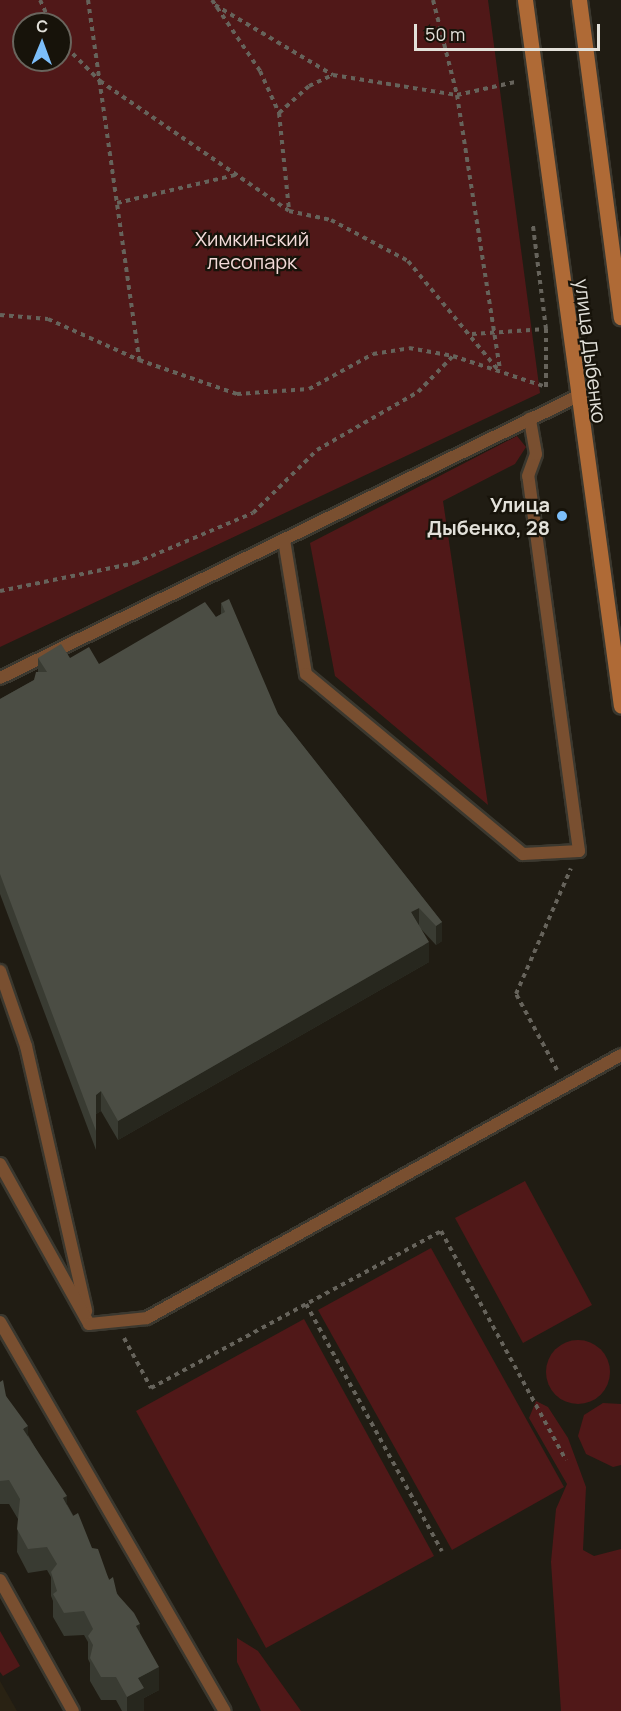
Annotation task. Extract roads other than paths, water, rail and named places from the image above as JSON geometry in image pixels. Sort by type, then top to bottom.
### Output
[{"type":"main road","name":"улица Дыбенко","points":[[525,0],[576,397],[621,706]]},
{"type":"main road","name":"улица Дыбенко","points":[[579,0],[621,317]]},
{"type":"lane","points":[[0,678],[576,397]]},
{"type":"lane","points":[[284,540],[306,674],[523,854],[579,851],[528,476],[537,454],[530,419]]},
{"type":"lane","points":[[0,971],[26,1046],[89,1324]]},
{"type":"lane","points":[[89,1324],[147,1318],[621,1055]]},
{"type":"lane","points":[[0,1164],[89,1324]]},
{"type":"lane","points":[[0,1322],[220,1709]]},
{"type":"lane","points":[[0,1580],[74,1711]]},
{"type":"place","name":"Улица Дыбенко, 28","points":[[562,516]]},
{"type":"park label","name":"Химкинский лесопарк","points":[[252,250]]}]
